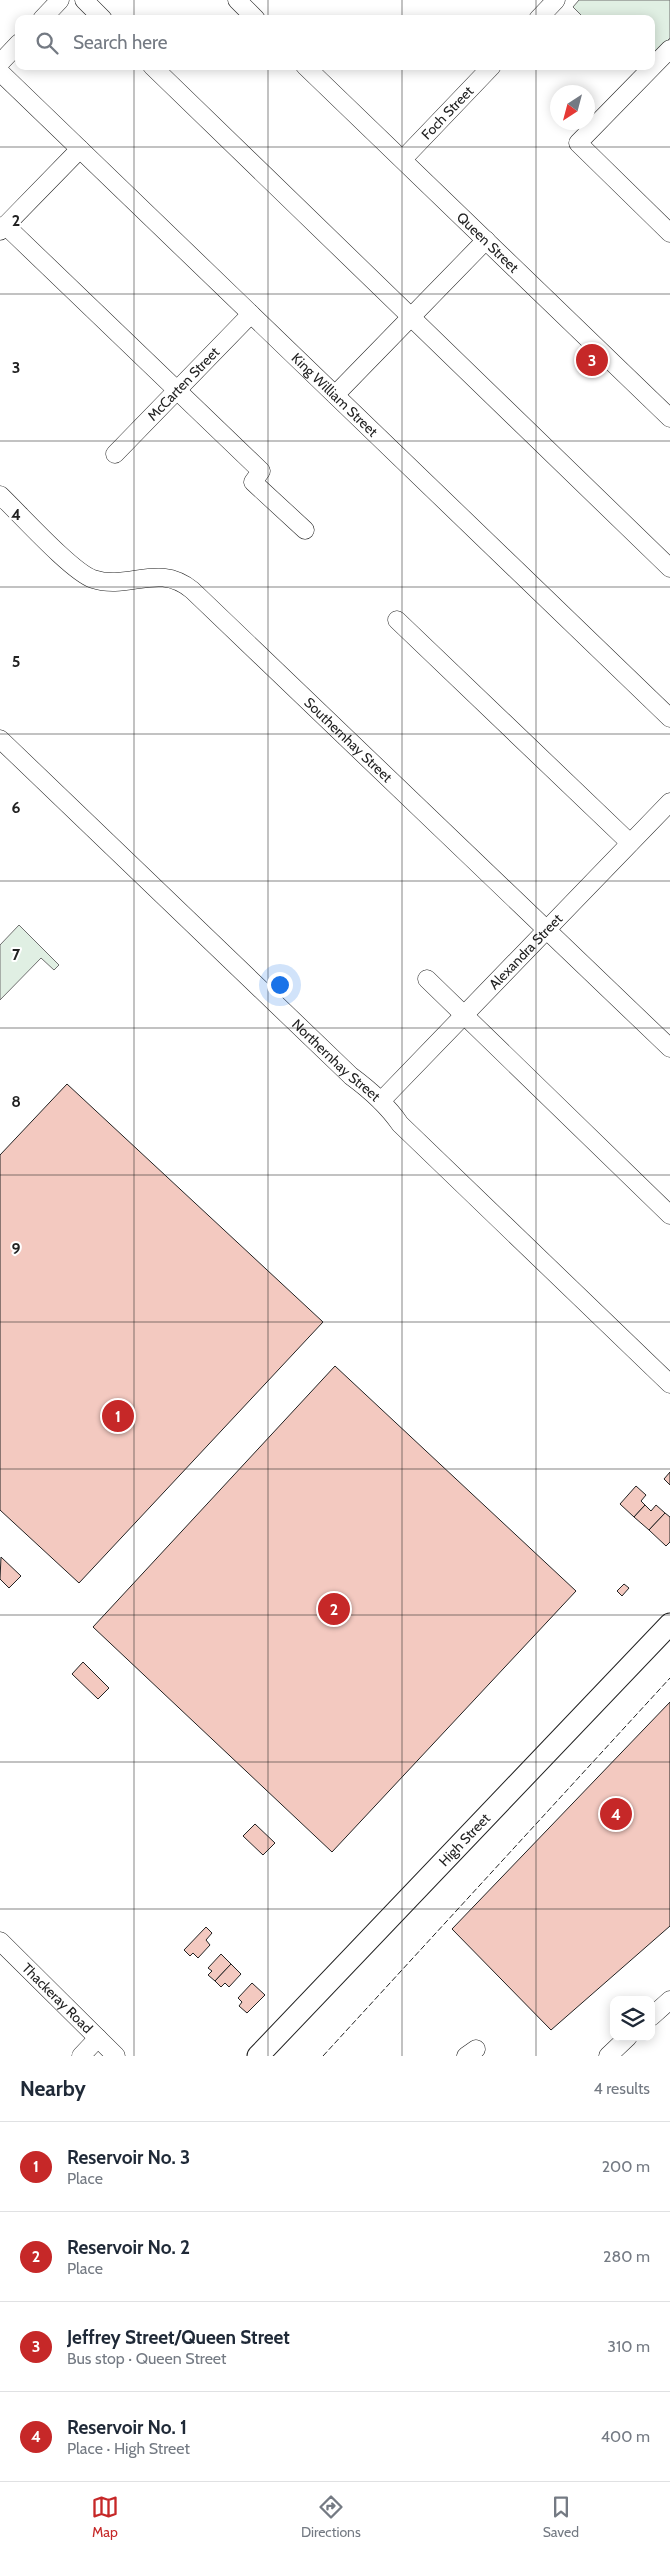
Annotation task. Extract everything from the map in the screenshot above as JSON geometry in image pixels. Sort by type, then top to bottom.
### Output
[{"type":"main road","name":"High Street","points":[[258,2056],[670,1624]]},
{"type":"street","points":[[46,15],[60,0]]},
{"type":"street","points":[[84,0],[99,15]]},
{"type":"street","points":[[237,0],[252,15]]},
{"type":"street","points":[[542,15],[556,0]]},
{"type":"street","points":[[0,63],[15,48]]},
{"type":"street","points":[[655,64],[670,49]]},
{"type":"street","points":[[156,70],[670,568]]},
{"type":"street","name":"Queen Street","points":[[309,70],[670,418]]},
{"type":"street","name":"Foch Street","points":[[403,159],[488,70]]},
{"type":"street","points":[[649,70],[578,143],[670,233]]},
{"type":"street","name":"King William Street","points":[[0,72],[670,718]]},
{"type":"street","points":[[80,149],[3,228],[261,471],[253,482],[305,530]]},
{"type":"street","points":[[336,395],[486,240]]},
{"type":"street","name":"McCarten Street","points":[[115,454],[251,314]]},
{"type":"street","name":"Southernhay Street","points":[[0,495],[86,576],[103,581],[166,577],[181,581],[364,753],[546,931],[670,1048]]},
{"type":"street","points":[[397,620],[630,843]]},
{"type":"street","name":"Northernhay Street","points":[[0,739],[351,1076],[381,1101],[400,1124],[670,1384]]},
{"type":"street","name":"Alexandra Street","points":[[381,1101],[670,802]]},
{"type":"street","points":[[427,979],[670,1215]]},
{"type":"street","name":"Thackeray Road","points":[[0,1941],[116,2056]]},
{"type":"street","points":[[655,2013],[670,2000]]},
{"type":"street","points":[[80,2056],[98,2038]]},
{"type":"street","points":[[608,2056],[624,2041]]},
{"type":"green space","points":[[579,0],[670,0],[670,38],[655,53],[655,15],[581,15],[573,7]]},
{"type":"green space","points":[[19,925],[59,965],[54,970],[41,958],[0,1000],[0,945]]},
{"type":"building","points":[[67,1084],[323,1322],[79,1583],[0,1510],[0,1155]]},
{"type":"building","points":[[335,1366],[576,1591],[332,1852],[93,1627]]},
{"type":"building","points":[[670,1472],[670,1485],[664,1479]]},
{"type":"building","points":[[636,1486],[646,1495],[641,1501],[645,1505],[634,1517],[620,1504]]},
{"type":"building","points":[[645,1505],[651,1511],[656,1505],[665,1513],[649,1530],[634,1517]]},
{"type":"building","points":[[665,1513],[670,1517],[670,1542],[666,1546],[649,1530]]},
{"type":"building","points":[[1,1557],[21,1576],[9,1588],[0,1579]]},
{"type":"building","points":[[624,1584],[629,1588],[622,1596],[617,1591]]},
{"type":"building","points":[[83,1662],[109,1688],[98,1699],[72,1674]]},
{"type":"building","points":[[670,1702],[670,1926],[551,2030],[452,1929]]},
{"type":"building","points":[[255,1824],[275,1843],[263,1855],[243,1836]]},
{"type":"building","points":[[206,1927],[212,1933],[206,1940],[210,1945],[198,1958],[193,1953],[190,1956],[184,1950]]},
{"type":"building","points":[[221,1954],[231,1964],[215,1981],[208,1975],[212,1971],[208,1968]]},
{"type":"building","points":[[231,1964],[241,1974],[229,1987],[225,1983],[221,1987],[215,1981]]},
{"type":"building","points":[[252,1983],[265,1995],[247,2013],[239,2006],[242,2002],[238,1998]]},
{"type":"fence","points":[[323,2056],[670,1678]]},
{"type":"place","name":"Jeffrey Street/Queen Street","points":[[592,360]]},
{"type":"place","name":"Reservoir No. 3","points":[[118,1416]]},
{"type":"place","name":"Reservoir No. 2","points":[[334,1609]]},
{"type":"place","name":"Reservoir No. 1","points":[[616,1814]]}]
